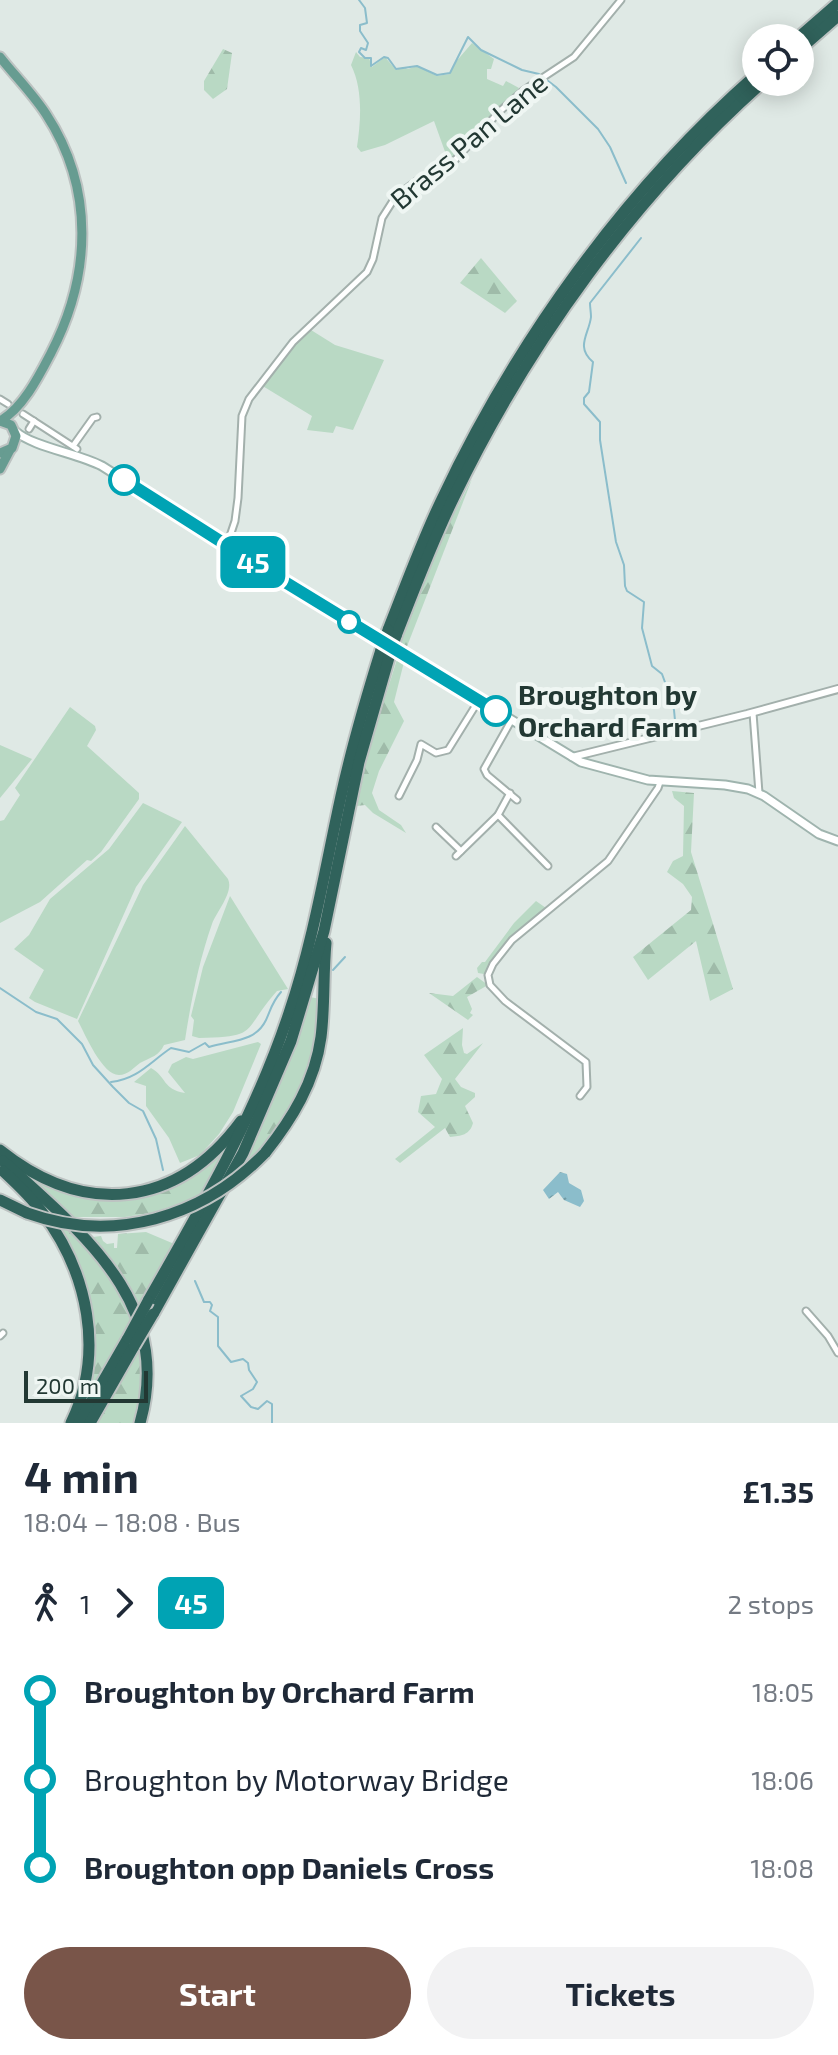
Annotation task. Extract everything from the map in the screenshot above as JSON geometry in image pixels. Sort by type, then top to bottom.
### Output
[{"type":"highway","points":[[814,24],[838,3]]},
{"type":"highway","points":[[814,37],[838,16]]},
{"type":"highway","points":[[90,1423],[148,1301],[233,1147],[274,1056],[312,936],[350,756],[440,502],[494,400],[589,256],[662,168],[742,89]]},
{"type":"highway","points":[[392,633],[454,496],[518,379],[557,318],[642,207],[702,141],[749,96]]},
{"type":"highway","points":[[79,1423],[131,1342],[153,1314],[229,1180],[271,1092],[313,973],[386,652]]},
{"type":"highway","points":[[0,1200],[27,1213],[82,1226],[122,1226],[189,1209],[215,1195],[265,1153],[303,1098],[315,1061],[321,1036],[324,971],[337,867]]},
{"type":"highway","points":[[0,1150],[37,1177],[75,1191],[118,1195],[162,1185],[195,1168],[226,1140],[241,1121],[274,1056]]},
{"type":"highway","points":[[0,1158],[93,1245],[127,1294],[140,1324],[146,1358],[145,1396],[140,1423]]},
{"type":"highway","points":[[0,1168],[42,1212],[63,1243],[84,1298],[88,1365],[82,1395],[71,1423]]},
{"type":"main road","points":[[0,57],[46,114],[63,145],[78,190],[83,232],[80,274],[72,305],[44,366],[16,409],[0,421],[37,443],[75,453],[102,466],[572,757],[595,767],[660,782],[725,785],[759,794],[819,834],[838,841]]},
{"type":"main road","points":[[0,63],[15,75]]},
{"type":"main road","points":[[0,469],[7,450],[16,440],[16,409]]},
{"type":"main road","points":[[7,450],[21,444],[37,443]]},
{"type":"street","name":"Brass Pan Lane","points":[[227,546],[235,521],[242,416],[249,399],[293,342],[367,272],[382,218],[390,203],[410,185],[460,157],[499,112],[579,53],[621,0]]},
{"type":"street","points":[[0,399],[75,448],[93,418],[97,417]]},
{"type":"street","points":[[29,429],[34,421]]},
{"type":"street","points":[[48,446],[54,434]]},
{"type":"street","points":[[572,757],[838,689]]},
{"type":"street","points":[[399,796],[421,744],[436,753],[448,750],[479,700]]},
{"type":"street","points":[[753,713],[759,794]]},
{"type":"street","points":[[511,721],[484,769],[517,800]]},
{"type":"street","points":[[580,1096],[587,1087],[586,1062],[505,1001],[488,982],[488,975],[512,940],[608,861],[660,782]]},
{"type":"street","points":[[436,827],[459,854],[498,815],[510,793]]},
{"type":"street","points":[[498,815],[548,866]]},
{"type":"street","points":[[806,1311],[838,1353]]},
{"type":"green space","points":[[472,43],[494,59],[491,69],[487,69],[487,79],[503,86],[506,81],[519,88],[460,153],[448,160],[434,121],[385,145],[361,152],[357,147],[359,94],[351,65],[356,52],[360,57],[369,58],[372,67],[385,57],[396,70],[417,66],[437,76],[450,74],[454,64]]},
{"type":"green space","points":[[223,49],[232,53],[227,89],[213,99],[204,90],[204,81]]},
{"type":"green space","points":[[481,258],[517,301],[505,313],[460,283]]},
{"type":"green space","points":[[311,330],[335,345],[384,360],[353,430],[336,426],[333,433],[307,430],[312,416],[261,385],[293,345]]},
{"type":"green space","points":[[472,479],[406,649],[398,644],[432,556]]},
{"type":"green space","points":[[398,656],[404,662],[394,702],[404,721],[379,771],[372,793],[379,810],[401,825],[406,833],[365,805],[357,806],[369,749]]},
{"type":"green space","points":[[70,707],[95,726],[96,730],[87,746],[139,793],[139,799],[91,861],[87,860],[40,902],[0,923],[0,821],[4,820],[20,795],[15,788]]},
{"type":"green space","points":[[0,745],[32,759],[0,798]]},
{"type":"green space","points":[[672,791],[694,793],[691,852],[733,989],[710,1001],[696,941],[648,980],[633,957],[691,910],[692,897],[683,884],[667,872],[673,861],[683,856],[684,806],[674,798]]},
{"type":"green space","points":[[143,803],[182,822],[136,887],[77,1019],[35,1002],[29,998],[44,970],[14,949],[29,935],[50,899],[109,849]]},
{"type":"green space","points":[[185,826],[228,879],[229,890],[212,924],[203,952],[185,1040],[164,1045],[154,1056],[128,1073],[119,1075],[100,1061],[78,1021],[143,885]]},
{"type":"green space","points":[[230,896],[288,989],[277,991],[248,1029],[241,1033],[199,1038],[192,1036],[194,1020],[191,1016],[203,967]]},
{"type":"green space","points":[[536,901],[546,908],[509,939],[488,971],[478,973],[477,968]]},
{"type":"green space","points":[[477,977],[488,985],[467,997],[473,1015],[468,1020],[429,993],[453,996]]},
{"type":"green space","points":[[310,997],[320,999],[318,1024],[314,1047],[298,1092],[273,1132],[240,1168],[282,1080]]},
{"type":"green space","points":[[463,1028],[464,1053],[483,1043],[455,1079],[461,1087],[475,1093],[475,1097],[465,1106],[472,1127],[464,1134],[450,1137],[445,1128],[400,1163],[395,1159],[435,1127],[418,1112],[421,1096],[436,1094],[442,1079],[424,1055]]},
{"type":"green space","points":[[258,1042],[261,1044],[233,1112],[219,1134],[200,1155],[180,1163],[169,1138],[146,1106],[146,1086],[134,1082],[151,1068],[172,1089],[185,1093],[168,1072],[172,1064],[186,1057],[193,1059]]},
{"type":"green space","points":[[301,1078],[292,1106],[256,1149],[287,1083]]},
{"type":"green space","points":[[235,1136],[206,1192],[156,1212],[125,1217],[72,1217],[31,1176],[57,1189],[145,1193]]},
{"type":"green space","points":[[57,1225],[71,1227],[94,1251],[135,1316],[85,1402],[91,1352],[91,1310],[80,1270]]},
{"type":"green space","points":[[146,1232],[172,1243],[174,1248],[139,1306],[118,1267],[93,1237],[101,1236],[107,1244],[114,1243],[114,1248],[117,1248],[118,1234]]},
{"type":"green space","points":[[141,1342],[144,1362],[137,1423],[96,1423]]},
{"type":"water","points":[[560,1172],[567,1174],[569,1183],[581,1190],[584,1201],[580,1207],[564,1200],[558,1192],[549,1199],[543,1190]]},
{"type":"waterway","points":[[359,0],[365,8],[367,23],[360,25],[360,31],[368,43],[366,50],[361,48],[359,52],[365,58],[371,58],[371,66],[384,57],[396,69],[417,66],[437,75],[450,73],[468,37],[481,50],[522,70],[539,74],[556,87],[598,129],[626,183]]},
{"type":"waterway","points":[[641,238],[590,303],[591,317],[584,346],[593,362],[584,404],[600,422],[600,440],[616,542],[624,565],[625,586],[627,591],[644,602],[642,628],[652,666],[662,674],[666,685],[674,710],[676,731]]},
{"type":"waterway","points":[[333,970],[345,957]]},
{"type":"waterway","points":[[0,988],[36,1012],[57,1019],[82,1044],[93,1065],[113,1087],[129,1103],[143,1111],[156,1139],[163,1170]]},
{"type":"waterway","points":[[111,1082],[136,1074],[171,1048],[189,1052],[205,1043],[209,1047],[249,1037],[266,1020],[281,992]]},
{"type":"waterway","points":[[195,1281],[204,1302],[210,1302],[210,1311],[218,1317],[218,1346],[231,1362],[243,1359],[248,1363],[257,1382],[253,1389],[241,1396],[251,1407],[258,1409],[267,1401],[272,1404],[272,1423]]},
{"type":"bus line","name":"45","points":[[124,480],[496,711]]},
{"type":"place","name":"Broughton by Orchard Farm","points":[[496,711]]}]
